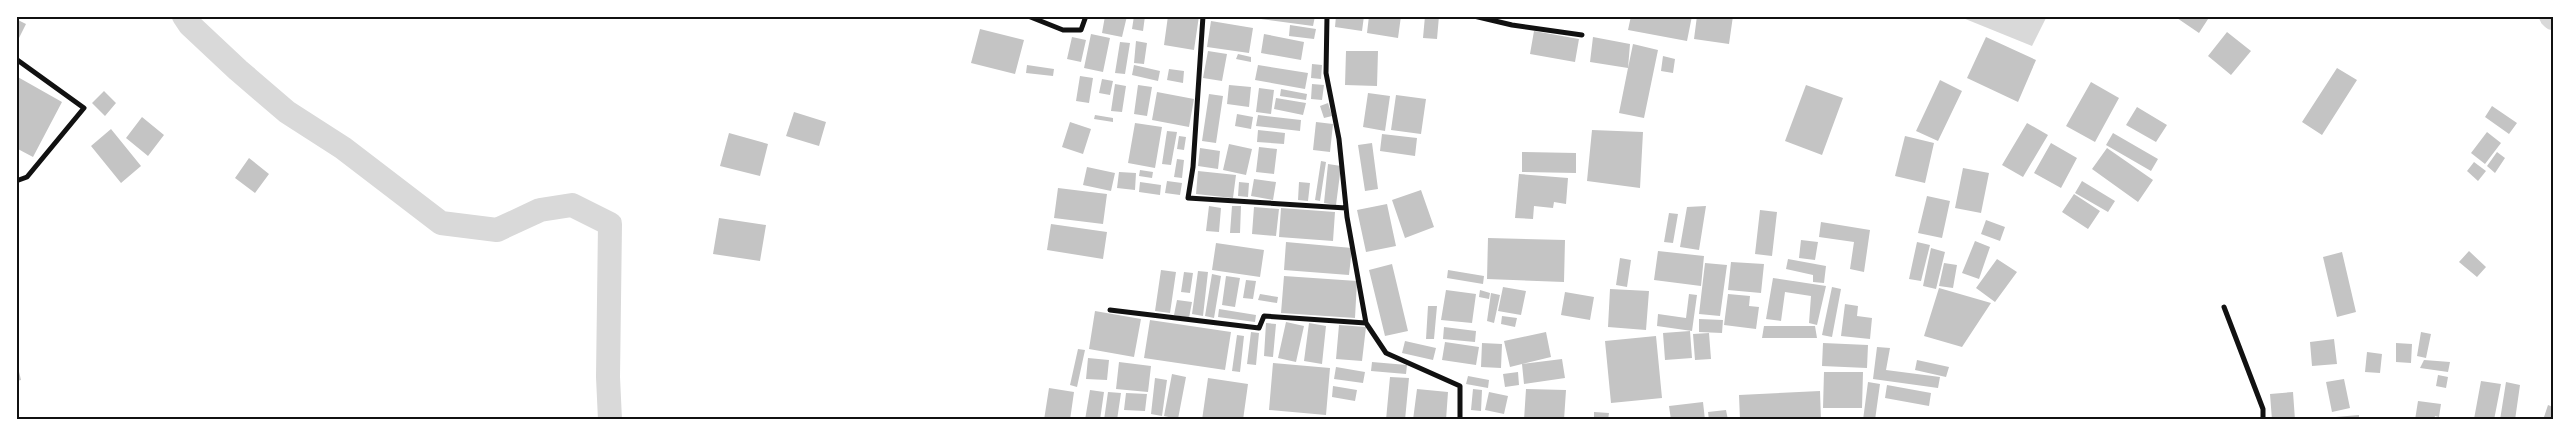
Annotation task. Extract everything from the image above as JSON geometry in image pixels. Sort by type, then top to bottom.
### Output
[{"type":"street","points":[[1028,16],[1063,30],[1081,30],[1086,16]]},
{"type":"street","points":[[1204,16],[1193,167],[1188,198],[1346,208]]},
{"type":"street","points":[[1327,16],[1326,73],[1339,139],[1346,208],[1366,323],[1386,353],[1460,386],[1460,420]]},
{"type":"street","points":[[1474,16],[1512,25],[1582,35]]},
{"type":"street","points":[[16,59],[84,108],[27,177],[16,181]]},
{"type":"street","points":[[2224,308],[2263,409],[2263,420]]},
{"type":"street","points":[[1110,310],[1259,328],[1264,316],[1366,323]]},
{"type":"shaded area","points":[[1958,16],[2047,16],[2032,46]]},
{"type":"building","points":[[1105,16],[1127,16],[1122,37],[1102,33]]},
{"type":"building","points":[[1134,16],[1145,16],[1143,31],[1132,29]]},
{"type":"building","points":[[1168,16],[1199,16],[1194,50],[1164,45]]},
{"type":"building","points":[[1262,16],[1315,16],[1313,26],[1261,19]]},
{"type":"building","points":[[1336,16],[1364,16],[1362,31],[1335,27]]},
{"type":"building","points":[[1369,16],[1401,16],[1398,38],[1367,33]]},
{"type":"building","points":[[1425,16],[1439,16],[1437,39],[1423,38]]},
{"type":"building","points":[[1631,16],[1692,16],[1687,41],[1628,30]]},
{"type":"building","points":[[1697,16],[1733,16],[1729,44],[1694,39]]},
{"type":"building","points":[[2174,16],[2210,16],[2199,33]]},
{"type":"building","points":[[16,19],[26,24],[16,44]]},
{"type":"building","points":[[1211,21],[1253,28],[1249,53],[1207,47]]},
{"type":"building","points":[[1290,25],[1316,29],[1314,39],[1289,36]]},
{"type":"building","points":[[980,29],[1024,40],[1015,74],[971,63]]},
{"type":"building","points":[[1534,31],[1579,39],[1575,62],[1530,54]]},
{"type":"building","points":[[2227,32],[2251,51],[2231,75],[2208,56]]},
{"type":"building","points":[[1091,34],[1110,38],[1103,72],[1084,68]]},
{"type":"building","points":[[1264,34],[1304,42],[1301,60],[1261,53]]},
{"type":"building","points":[[1072,37],[1086,40],[1081,62],[1067,59]]},
{"type":"building","points":[[1593,37],[1630,44],[1628,68],[1590,62]]},
{"type":"building","points":[[1986,37],[2036,60],[2018,102],[1967,78]]},
{"type":"building","points":[[1136,41],[1147,43],[1144,64],[1134,63]]},
{"type":"building","points":[[1120,42],[1130,43],[1125,74],[1115,73]]},
{"type":"building","points":[[1633,44],[1658,50],[1644,118],[1619,113]]},
{"type":"building","points":[[1208,51],[1227,54],[1222,81],[1203,78]]},
{"type":"building","points":[[1346,51],[1378,51],[1377,86],[1345,85]]},
{"type":"building","points":[[1238,54],[1251,57],[1251,62],[1236,59]]},
{"type":"building","points":[[1663,56],[1675,59],[1673,73],[1661,71]]},
{"type":"building","points":[[1312,64],[1322,65],[1321,79],[1311,78]]},
{"type":"building","points":[[1027,65],[1054,69],[1053,76],[1026,73]]},
{"type":"building","points":[[1134,65],[1160,71],[1158,81],[1132,75]]},
{"type":"building","points":[[1258,65],[1308,73],[1305,89],[1255,80]]},
{"type":"building","points":[[2337,68],[2357,80],[2322,135],[2302,122]]},
{"type":"building","points":[[1169,69],[1184,71],[1183,83],[1167,80]]},
{"type":"building","points":[[16,76],[62,102],[33,157],[16,148]]},
{"type":"building","points":[[1080,76],[1093,78],[1089,103],[1076,101]]},
{"type":"building","points":[[1102,79],[1113,81],[1110,95],[1099,93]]},
{"type":"building","points":[[1940,80],[1962,91],[1938,141],[1916,131]]},
{"type":"building","points":[[2091,82],[2119,98],[2095,142],[2066,126]]},
{"type":"building","points":[[1115,84],[1126,86],[1122,112],[1111,111]]},
{"type":"building","points":[[1312,84],[1324,85],[1322,100],[1311,99]]},
{"type":"building","points":[[1138,85],[1152,87],[1147,116],[1134,114]]},
{"type":"building","points":[[1229,85],[1251,87],[1249,107],[1227,104]]},
{"type":"building","points":[[1806,85],[1843,98],[1822,155],[1785,141]]},
{"type":"building","points":[[1259,88],[1274,90],[1271,114],[1256,112]]},
{"type":"building","points":[[1281,89],[1307,94],[1306,100],[1280,96]]},
{"type":"building","points":[[104,91],[116,103],[105,116],[92,103]]},
{"type":"building","points":[[1157,92],[1194,99],[1189,127],[1152,120]]},
{"type":"building","points":[[1368,93],[1390,96],[1385,131],[1363,127]]},
{"type":"building","points":[[1209,94],[1223,96],[1216,143],[1202,141]]},
{"type":"building","points":[[1396,95],[1426,99],[1421,134],[1391,130]]},
{"type":"building","points":[[1276,98],[1306,103],[1303,115],[1274,109]]},
{"type":"building","points":[[1328,103],[1332,116],[1324,118],[1320,106]]},
{"type":"building","points":[[2492,106],[2517,123],[2509,134],[2485,117]]},
{"type":"building","points":[[2137,107],[2167,125],[2156,142],[2126,125]]},
{"type":"building","points":[[794,112],[826,122],[819,146],[786,136]]},
{"type":"building","points":[[1237,114],[1253,117],[1251,129],[1235,126]]},
{"type":"building","points":[[1095,115],[1113,118],[1113,122],[1094,119]]},
{"type":"building","points":[[1258,115],[1301,120],[1300,131],[1256,126]]},
{"type":"building","points":[[142,117],[164,135],[148,156],[126,138]]},
{"type":"building","points":[[1070,122],[1091,129],[1083,154],[1062,147]]},
{"type":"building","points":[[1316,122],[1333,124],[1330,152],[1313,150]]},
{"type":"building","points":[[1135,123],[1162,127],[1155,168],[1128,163]]},
{"type":"building","points":[[2027,123],[2048,135],[2023,177],[2002,165]]},
{"type":"building","points":[[111,129],[141,166],[121,183],[91,146]]},
{"type":"building","points":[[1258,130],[1285,133],[1284,144],[1257,142]]},
{"type":"building","points":[[1592,130],[1643,132],[1640,188],[1587,181]]},
{"type":"building","points":[[1167,131],[1177,132],[1171,165],[1162,164]]},
{"type":"building","points":[[2487,132],[2501,143],[2485,164],[2471,153]]},
{"type":"building","points":[[729,133],[768,144],[760,176],[720,166]]},
{"type":"building","points":[[2113,133],[2158,159],[2151,171],[2106,145]]},
{"type":"building","points":[[1382,134],[1417,138],[1415,156],[1380,151]]},
{"type":"building","points":[[1179,136],[1186,137],[1184,150],[1177,149]]},
{"type":"building","points":[[1905,136],[1934,143],[1925,183],[1895,176]]},
{"type":"building","points":[[1372,143],[1378,189],[1365,191],[1358,145]]},
{"type":"building","points":[[2051,143],[2077,158],[2061,188],[2034,173]]},
{"type":"building","points":[[1229,144],[1252,149],[1246,175],[1223,170]]},
{"type":"building","points":[[1259,147],[1277,149],[1274,174],[1256,172]]},
{"type":"building","points":[[1200,148],[1220,151],[1218,169],[1198,166]]},
{"type":"building","points":[[2107,148],[2153,180],[2138,202],[2092,169]]},
{"type":"building","points":[[1522,152],[1576,153],[1576,173],[1522,172]]},
{"type":"building","points":[[2497,152],[2505,158],[2495,173],[2487,166]]},
{"type":"building","points":[[249,158],[269,174],[255,193],[235,178]]},
{"type":"building","points":[[1177,159],[1184,160],[1182,178],[1174,177]]},
{"type":"building","points":[[1321,161],[1326,162],[1320,201],[1315,200]]},
{"type":"building","points":[[2474,162],[2486,171],[2478,181],[2467,171]]},
{"type":"building","points":[[1328,164],[1341,166],[1336,205],[1324,203]]},
{"type":"building","points":[[1087,167],[1115,173],[1111,191],[1083,185]]},
{"type":"building","points":[[1963,168],[1989,173],[1981,213],[1955,208]]},
{"type":"building","points":[[1140,170],[1153,172],[1152,178],[1139,176]]},
{"type":"building","points":[[1198,171],[1236,175],[1233,198],[1196,194]]},
{"type":"building","points":[[1119,172],[1136,173],[1135,190],[1117,188]]},
{"type":"building","points":[[1519,174],[1568,178],[1566,204],[1554,202],[1553,208],[1534,206],[1533,219],[1515,218]]},
{"type":"building","points":[[1254,179],[1276,182],[1273,200],[1251,196]]},
{"type":"building","points":[[1167,181],[1182,183],[1180,195],[1165,193]]},
{"type":"building","points":[[2082,181],[2115,201],[2108,212],[2075,193]]},
{"type":"building","points":[[1140,182],[1161,185],[1160,195],[1139,192]]},
{"type":"building","points":[[1239,182],[1249,183],[1248,197],[1238,196]]},
{"type":"building","points":[[1299,182],[1310,183],[1308,201],[1298,200]]},
{"type":"building","points":[[1058,188],[1107,194],[1103,224],[1054,218]]},
{"type":"building","points":[[1421,190],[1434,227],[1405,238],[1392,200]]},
{"type":"building","points":[[2074,194],[2100,211],[2088,229],[2062,212]]},
{"type":"building","points":[[1927,196],[1950,201],[1942,238],[1918,233]]},
{"type":"building","points":[[1387,204],[1396,246],[1366,252],[1357,210]]},
{"type":"building","points":[[1209,206],[1221,208],[1219,232],[1206,231]]},
{"type":"building","points":[[1232,206],[1241,206],[1240,233],[1230,233]]},
{"type":"building","points":[[1706,206],[1699,250],[1680,247],[1687,207]]},
{"type":"building","points":[[1254,207],[1279,209],[1276,236],[1252,234]]},
{"type":"building","points":[[1281,208],[1335,212],[1333,241],[1279,237]]},
{"type":"building","points":[[1760,210],[1777,212],[1772,256],[1755,254]]},
{"type":"building","points":[[1669,213],[1678,214],[1673,243],[1664,242]]},
{"type":"building","points":[[719,218],[766,225],[760,261],[713,254]]},
{"type":"building","points":[[1986,220],[2005,227],[2000,241],[1981,234]]},
{"type":"building","points":[[1821,222],[1870,230],[1864,272],[1850,269],[1854,242],[1819,237]]},
{"type":"building","points":[[1051,224],[1107,232],[1103,259],[1047,250]]},
{"type":"building","points":[[1488,238],[1565,240],[1564,282],[1487,279]]},
{"type":"building","points":[[1801,240],[1818,242],[1815,260],[1799,258]]},
{"type":"building","points":[[1975,241],[1990,247],[1979,279],[1962,273]]},
{"type":"building","points":[[1286,242],[1352,248],[1349,275],[1284,270]]},
{"type":"building","points":[[1917,242],[1930,245],[1921,281],[1909,279]]},
{"type":"building","points":[[1216,243],[1264,250],[1260,277],[1212,270]]},
{"type":"building","points":[[1931,248],[1945,252],[1936,289],[1923,286]]},
{"type":"building","points":[[1658,251],[1704,256],[1701,286],[1654,280]]},
{"type":"building","points":[[2469,251],[2486,267],[2477,277],[2459,262]]},
{"type":"building","points":[[2342,252],[2356,312],[2337,317],[2323,257]]},
{"type":"building","points":[[1620,258],[1631,260],[1627,287],[1616,285]]},
{"type":"building","points":[[1788,259],[1826,266],[1824,283],[1813,282],[1813,275],[1786,269]]},
{"type":"building","points":[[1997,259],[2017,272],[1995,302],[1976,288]]},
{"type":"building","points":[[1731,262],[1764,264],[1761,293],[1728,290]]},
{"type":"building","points":[[1705,263],[1727,265],[1720,316],[1699,314]]},
{"type":"building","points":[[1944,263],[1957,265],[1953,288],[1939,286]]},
{"type":"building","points":[[1392,264],[1408,331],[1385,336],[1369,270]]},
{"type":"building","points":[[1161,270],[1176,272],[1170,313],[1155,311]]},
{"type":"building","points":[[1448,270],[1484,276],[1483,284],[1447,278]]},
{"type":"building","points":[[1198,271],[1208,272],[1203,316],[1192,314]]},
{"type":"building","points":[[1184,272],[1193,273],[1190,293],[1181,292]]},
{"type":"building","points":[[1212,274],[1221,276],[1214,318],[1205,316]]},
{"type":"building","points":[[1226,276],[1240,278],[1235,307],[1222,305]]},
{"type":"building","points":[[1284,276],[1357,281],[1355,318],[1281,313]]},
{"type":"building","points":[[1773,278],[1826,286],[1817,325],[1809,323],[1811,296],[1785,292],[1781,321],[1766,319]]},
{"type":"building","points":[[1246,280],[1256,281],[1253,299],[1243,298]]},
{"type":"building","points":[[1503,287],[1526,291],[1521,315],[1498,311]]},
{"type":"building","points":[[1832,287],[1841,289],[1832,337],[1822,335]]},
{"type":"building","points":[[1939,288],[1991,303],[1962,347],[1924,336]]},
{"type":"building","points":[[1610,289],[1649,291],[1646,330],[1608,327]]},
{"type":"building","points":[[1446,290],[1476,294],[1472,323],[1441,320]]},
{"type":"building","points":[[1480,290],[1490,293],[1489,299],[1479,297]]},
{"type":"building","points":[[1565,292],[1594,297],[1590,320],[1561,315]]},
{"type":"building","points":[[1491,293],[1500,295],[1494,323],[1487,321]]},
{"type":"building","points":[[1260,294],[1278,297],[1277,303],[1258,300]]},
{"type":"building","points":[[1689,294],[1697,295],[1692,331],[1657,326],[1658,314],[1686,318]]},
{"type":"building","points":[[1728,294],[1750,296],[1749,306],[1759,307],[1756,329],[1724,325]]},
{"type":"building","points":[[1177,300],[1192,302],[1189,318],[1174,315]]},
{"type":"building","points":[[1845,304],[1858,306],[1857,316],[1872,318],[1870,339],[1841,336]]},
{"type":"building","points":[[1428,306],[1437,306],[1434,339],[1426,339]]},
{"type":"building","points":[[1219,309],[1256,315],[1255,322],[1218,317]]},
{"type":"building","points":[[1095,311],[1141,319],[1134,357],[1089,349]]},
{"type":"building","points":[[1502,316],[1517,318],[1515,327],[1501,324]]},
{"type":"building","points":[[1699,319],[1723,320],[1722,333],[1699,332]]},
{"type":"building","points":[[1150,320],[1231,332],[1225,370],[1144,358]]},
{"type":"building","points":[[1286,322],[1304,326],[1296,362],[1278,358]]},
{"type":"building","points":[[1266,323],[1276,324],[1273,357],[1264,356]]},
{"type":"building","points":[[1309,323],[1326,326],[1322,364],[1304,361]]},
{"type":"building","points":[[1339,325],[1366,327],[1362,361],[1336,359]]},
{"type":"building","points":[[1764,326],[1815,326],[1817,338],[1762,338]]},
{"type":"building","points":[[1444,327],[1476,331],[1475,342],[1443,339]]},
{"type":"building","points":[[1690,331],[1692,358],[1665,360],[1663,333]]},
{"type":"building","points":[[1251,332],[1259,333],[1256,365],[1247,364]]},
{"type":"building","points":[[1546,332],[1551,357],[1510,367],[1504,341]]},
{"type":"building","points":[[2421,332],[2431,334],[2426,358],[2417,356]]},
{"type":"building","points":[[1709,333],[1711,359],[1695,360],[1693,334]]},
{"type":"building","points":[[1237,335],[1244,336],[1240,372],[1232,371]]},
{"type":"building","points":[[1656,336],[1662,398],[1611,403],[1605,341]]},
{"type":"building","points":[[2334,339],[2337,364],[2312,366],[2310,342]]},
{"type":"building","points":[[1405,341],[1436,348],[1433,360],[1402,353]]},
{"type":"building","points":[[1445,342],[1479,347],[1476,365],[1442,360]]},
{"type":"building","points":[[1482,343],[1502,344],[1501,368],[1481,367]]},
{"type":"building","points":[[1823,343],[1868,345],[1867,368],[1822,366]]},
{"type":"building","points":[[2396,343],[2412,344],[2411,363],[2396,362]]},
{"type":"building","points":[[1877,347],[1890,348],[1886,370],[1940,377],[1938,388],[1873,379]]},
{"type":"building","points":[[1078,349],[1085,350],[1077,387],[1070,385]]},
{"type":"building","points":[[2367,352],[2382,354],[2380,373],[2365,372]]},
{"type":"building","points":[[1088,358],[1109,360],[1107,380],[1086,379]]},
{"type":"building","points":[[16,359],[21,380],[16,381]]},
{"type":"building","points":[[1562,359],[1565,378],[1524,384],[1522,364]]},
{"type":"building","points":[[1917,360],[1949,367],[1946,377],[1915,370]]},
{"type":"building","points":[[2424,360],[2450,362],[2448,372],[2420,368]]},
{"type":"building","points":[[1119,362],[1151,366],[1148,392],[1116,389]]},
{"type":"building","points":[[1372,362],[1407,365],[1406,374],[1371,371]]},
{"type":"building","points":[[1273,363],[1330,368],[1326,415],[1269,410]]},
{"type":"building","points":[[1336,367],[1365,372],[1363,383],[1334,379]]},
{"type":"building","points":[[1518,372],[1519,385],[1505,387],[1503,374]]},
{"type":"building","points":[[1824,372],[1863,372],[1862,408],[1823,408]]},
{"type":"building","points":[[1172,374],[1186,377],[1178,419],[1164,416]]},
{"type":"building","points":[[2438,375],[2448,377],[2446,388],[2436,386]]},
{"type":"building","points":[[1468,376],[1489,380],[1488,388],[1466,384]]},
{"type":"building","points":[[1390,377],[1409,378],[1405,420],[1386,420]]},
{"type":"building","points":[[1155,378],[1167,380],[1162,416],[1151,414]]},
{"type":"building","points":[[1208,378],[1248,384],[1243,420],[1202,420]]},
{"type":"building","points":[[2344,379],[2350,408],[2332,412],[2326,382]]},
{"type":"building","points":[[2481,381],[2501,384],[2494,420],[2474,419]]},
{"type":"building","points":[[1868,382],[1880,384],[1875,420],[1863,420]]},
{"type":"building","points":[[2506,382],[2520,385],[2515,420],[2500,420]]},
{"type":"building","points":[[1887,385],[1931,393],[1929,406],[1885,398]]},
{"type":"building","points":[[1333,386],[1357,390],[1355,401],[1332,397]]},
{"type":"building","points":[[1049,388],[1074,392],[1070,420],[1044,420]]},
{"type":"building","points":[[1417,389],[1448,392],[1446,420],[1413,420]]},
{"type":"building","points":[[1473,389],[1482,390],[1481,411],[1471,410]]},
{"type":"building","points":[[1526,389],[1566,390],[1564,420],[1524,420]]},
{"type":"building","points":[[1090,390],[1104,392],[1100,420],[1085,420]]},
{"type":"building","points":[[1820,391],[1821,420],[1740,420],[1739,395]]},
{"type":"building","points":[[1108,392],[1121,393],[1117,420],[1104,420]]},
{"type":"building","points":[[1489,392],[1508,396],[1504,414],[1485,410]]},
{"type":"building","points":[[2293,392],[2295,420],[2272,420],[2270,394]]},
{"type":"building","points":[[1126,393],[1147,394],[1145,411],[1124,410]]},
{"type":"building","points":[[2418,401],[2441,404],[2439,417],[2435,416],[2434,420],[2415,420]]},
{"type":"building","points":[[1703,402],[1705,420],[1671,420],[1669,406]]},
{"type":"building","points":[[2548,405],[2553,407],[2553,420],[2543,420]]},
{"type":"building","points":[[1726,410],[1728,420],[1709,420],[1708,412]]},
{"type":"building","points":[[1594,412],[1609,413],[1608,420],[1594,420]]},
{"type":"building","points":[[2359,415],[2359,420],[2324,420],[2324,418]]},
{"type":"waterway","points":[[184,16],[190,25],[238,70],[287,112],[343,148],[441,223],[497,230],[540,210],[572,205],[610,224],[608,377],[610,420]]}]
